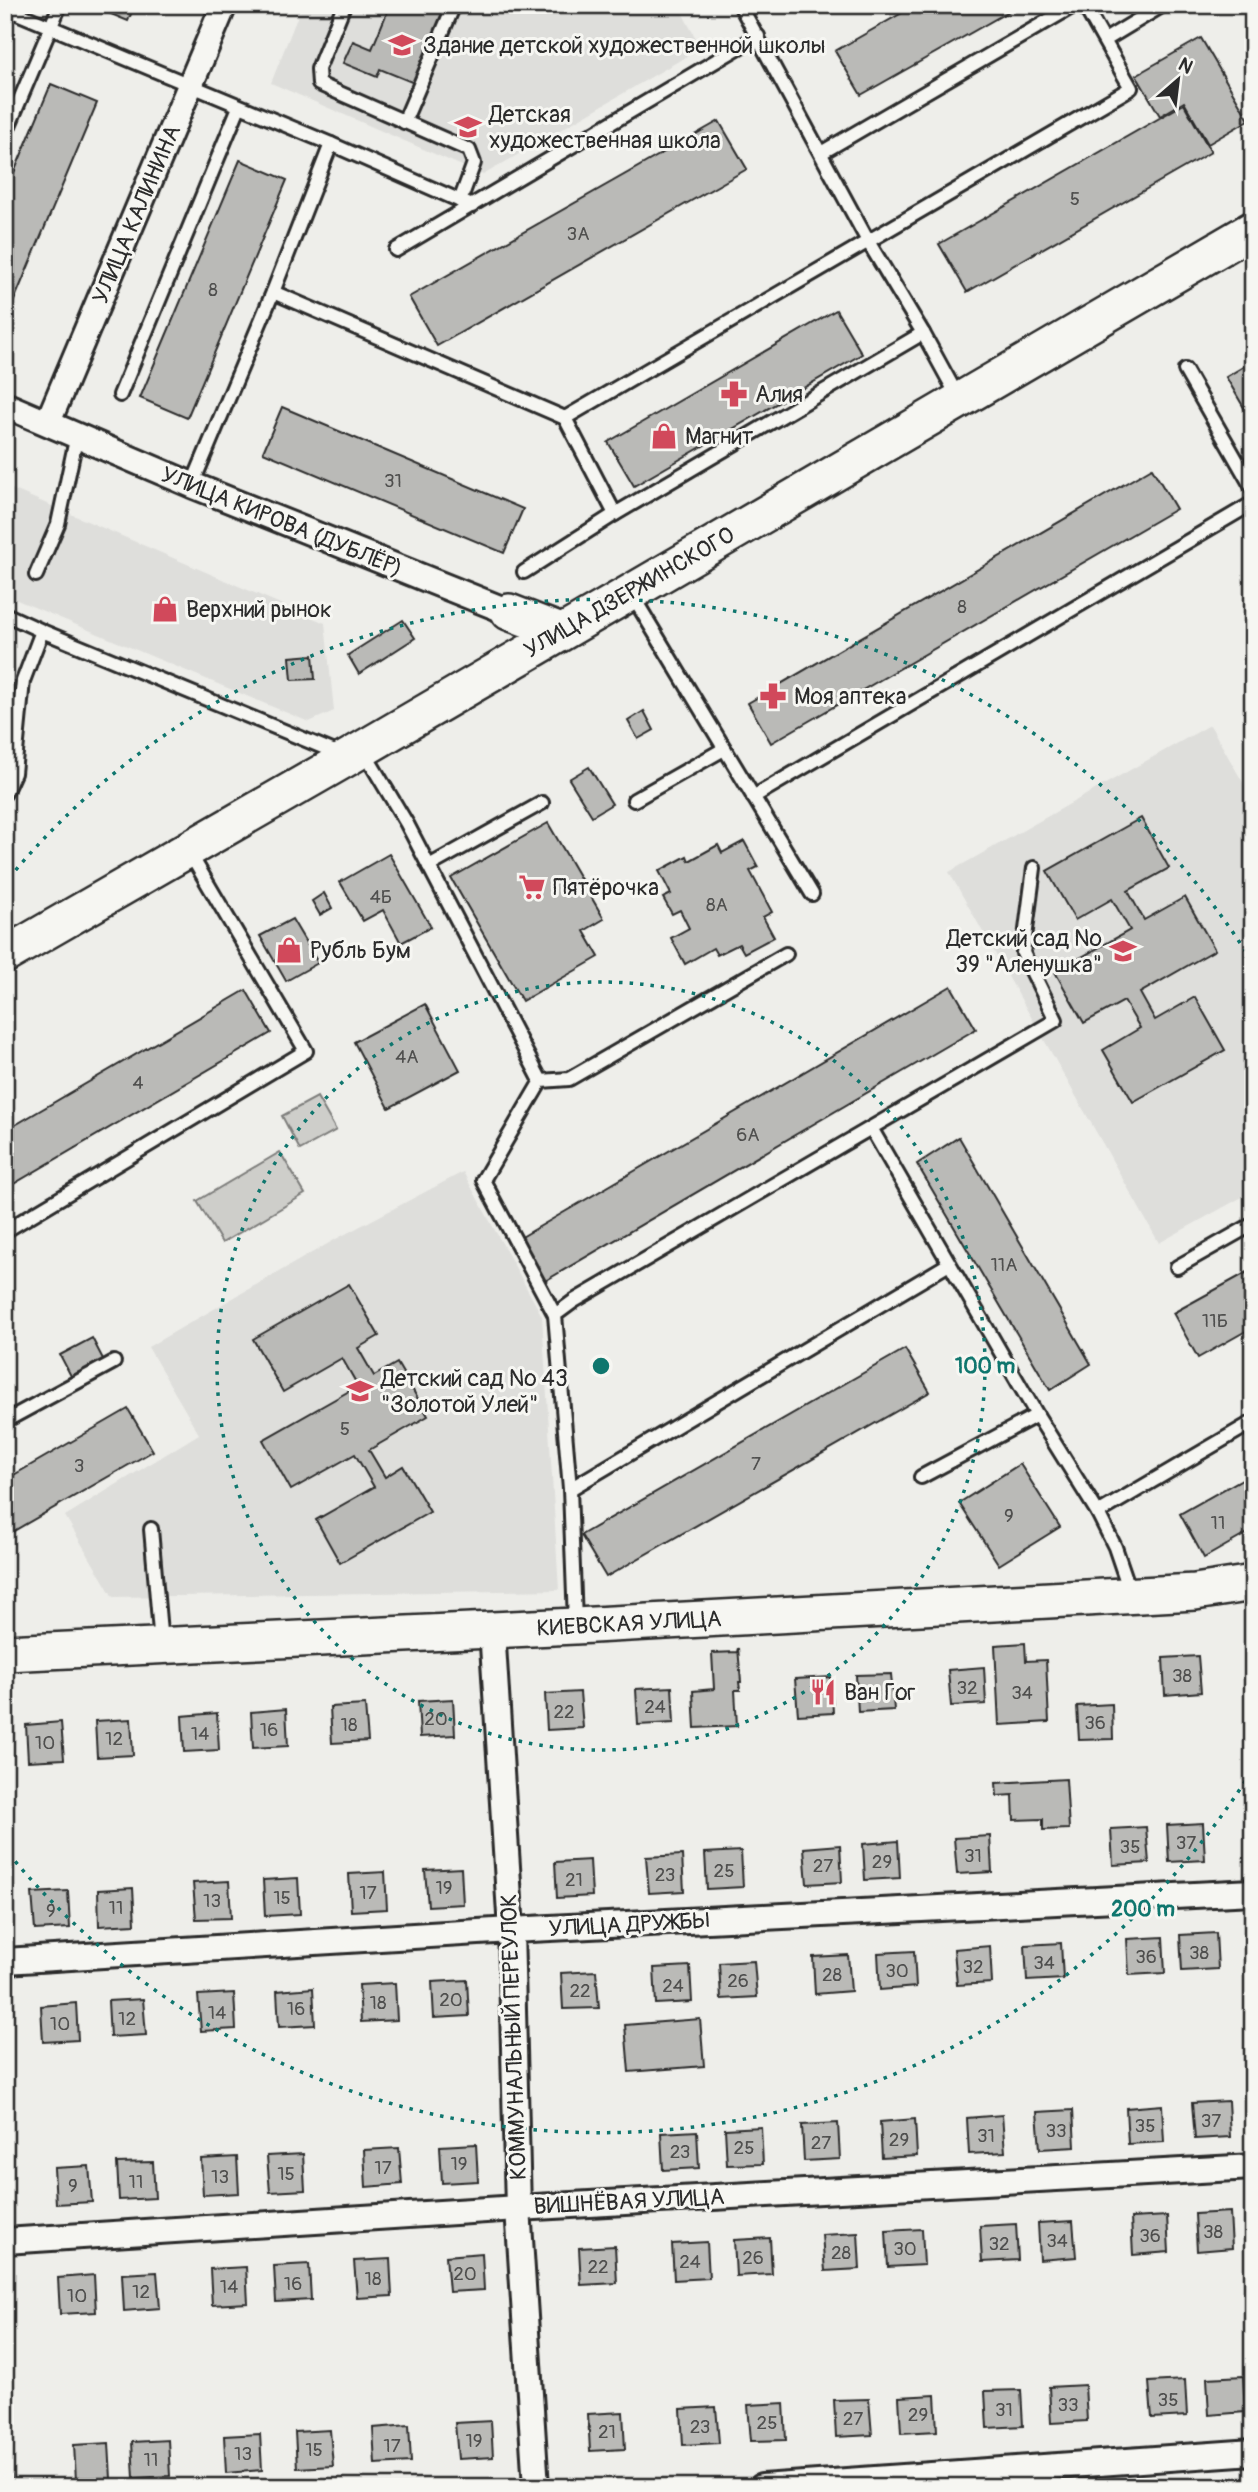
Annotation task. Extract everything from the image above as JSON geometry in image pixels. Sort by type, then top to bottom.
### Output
[{"type":"main road","name":"УЛИЦА ДЗЕРЖИНСКОГО","points":[[5,955],[1253,229]]},
{"type":"main road","name":"УЛИЦА КИРОВА (ДУБЛЁР)","points":[[509,612],[561,632]]},
{"type":"main road","name":"КИЕВСКАЯ УЛИЦА","points":[[5,1653],[575,1626],[1195,1592],[1253,1583]]},
{"type":"street","name":"УЛИЦА КАЛИНИНА","points":[[48,422],[224,5]]},
{"type":"street","name":"УЛИЦА КИРОВА (ДУБЛЁР)","points":[[7,410],[48,422],[192,485],[509,612]]},
{"type":"street","name":"КОММУНАЛЬНЫЙ ПЕРЕУЛОК","points":[[492,1629],[511,1930],[517,2208],[536,2487]]},
{"type":"street","name":"УЛИЦА ДРУЖБЫ","points":[[5,1961],[511,1930],[1253,1892]]},
{"type":"street","name":"ВИШНЁВАЯ УЛИЦА","points":[[5,2241],[517,2208],[1253,2167]]},
{"type":"street","points":[[762,2487],[1253,2452]]},
{"type":"lane","points":[[5,135],[60,5]]},
{"type":"lane","points":[[344,5],[318,69],[319,84],[462,147],[473,157],[466,204]]},
{"type":"lane","points":[[404,122],[454,5]]},
{"type":"lane","points":[[740,5],[869,243],[960,400]]},
{"type":"lane","points":[[821,153],[1075,5]]},
{"type":"lane","points":[[565,418],[1131,88],[1084,5]]},
{"type":"lane","points":[[1105,40],[1163,5]]},
{"type":"lane","points":[[5,8],[331,144],[466,204]]},
{"type":"lane","points":[[396,250],[466,204],[758,36]]},
{"type":"lane","points":[[120,395],[239,107]]},
{"type":"lane","points":[[192,485],[273,292],[331,144]]},
{"type":"lane","points":[[273,292],[565,418],[615,514]]},
{"type":"lane","points":[[524,572],[615,514],[923,333]]},
{"type":"lane","points":[[1185,370],[1253,489]]},
{"type":"lane","points":[[36,575],[58,524],[77,435]]},
{"type":"lane","points":[[754,797],[1253,502]]},
{"type":"lane","points":[[630,592],[812,894]]},
{"type":"lane","points":[[5,614],[42,631],[355,753],[429,866],[541,1082]]},
{"type":"lane","points":[[5,793],[14,773],[23,681],[42,631]]},
{"type":"lane","points":[[634,800],[724,748]]},
{"type":"lane","points":[[429,866],[542,803]]},
{"type":"lane","points":[[5,1231],[306,1051],[187,849]]},
{"type":"lane","points":[[555,1315],[574,1301],[1056,1020],[1023,953],[1034,868]]},
{"type":"lane","points":[[541,1082],[569,1079],[786,954]]},
{"type":"lane","points":[[541,1082],[483,1180],[555,1315],[570,1489],[575,1626]]},
{"type":"lane","points":[[871,1128],[1037,1415],[1098,1513],[1115,1547],[1132,1595]]},
{"type":"lane","points":[[1177,1266],[1253,1224]]},
{"type":"lane","points":[[570,1489],[950,1264]]},
{"type":"lane","points":[[5,1421],[114,1362]]},
{"type":"lane","points":[[921,1477],[1037,1415]]},
{"type":"lane","points":[[1098,1513],[1253,1422]]},
{"type":"lane","points":[[151,1529],[161,1646]]},
{"type":"shaded area","name":"Детская художественная школа","points":[[302,5],[678,5],[701,48],[483,175],[271,83]]},
{"type":"shaded area","name":"Верхний рынок","points":[[5,486],[325,623],[334,711],[309,722],[5,595]]},
{"type":"shaded area","name":"Детский сад № 39 \"Аленушка\"","points":[[1210,725],[1253,800],[1253,1191],[1159,1243],[949,872]]},
{"type":"shaded area","points":[[317,1097],[336,1130],[300,1150],[282,1116]]},
{"type":"shaded area","points":[[280,1152],[305,1194],[222,1243],[197,1201]]},
{"type":"shaded area","name":"Детский сад № 43 \"Золотой Улей\"","points":[[463,1172],[542,1316],[559,1590],[113,1597],[65,1516],[199,1434],[148,1347],[336,1239]]},
{"type":"building","points":[[89,5],[135,5],[128,21]]},
{"type":"building","name":"Здание детской художественной школы","points":[[390,5],[447,5],[414,83],[380,69],[377,77],[343,63],[353,41],[372,49]]},
{"type":"building","points":[[916,5],[1020,5],[861,95],[835,51]]},
{"type":"building","points":[[1201,38],[1249,120],[1208,144],[1184,102],[1160,116],[1136,75]]},
{"type":"building","points":[[51,84],[97,103],[5,322],[5,194]]},
{"type":"building","points":[[1184,104],[1211,152],[967,292],[939,244]]},
{"type":"building","points":[[719,121],[747,169],[437,346],[409,297]]},
{"type":"building","points":[[240,160],[287,180],[187,418],[140,398]]},
{"type":"building","points":[[836,310],[862,354],[634,486],[608,442]]},
{"type":"building","points":[[1253,361],[1253,423],[1226,377]]},
{"type":"building","points":[[282,407],[523,509],[504,553],[263,452]]},
{"type":"building","points":[[1152,468],[1176,509],[771,743],[748,703]]},
{"type":"building","points":[[403,620],[415,638],[359,674],[348,655]]},
{"type":"building","points":[[313,655],[315,679],[292,680],[290,657]]},
{"type":"building","points":[[644,711],[654,730],[638,739],[628,721]]},
{"type":"building","points":[[589,767],[612,804],[592,816],[569,779]]},
{"type":"building","points":[[1141,818],[1169,868],[1128,891],[1144,920],[1185,897],[1215,950],[1140,993],[1155,1020],[1195,997],[1225,1050],[1133,1102],[1103,1050],[1140,1028],[1124,1001],[1084,1023],[1055,972],[1130,930],[1112,899],[1075,920],[1047,871]]},
{"type":"building","points":[[548,823],[604,919],[584,931],[599,957],[522,1001],[451,878]]},
{"type":"building","points":[[744,841],[758,867],[750,871],[772,912],[763,917],[774,937],[744,953],[739,944],[717,955],[713,948],[685,964],[671,938],[689,928],[680,910],[672,914],[663,898],[671,894],[659,871],[687,856],[689,861],[718,845],[722,853]]},
{"type":"building","points":[[389,854],[431,927],[401,943],[383,910],[363,921],[340,882]]},
{"type":"building","points":[[324,893],[332,908],[320,915],[312,901]]},
{"type":"building","name":"Рубль Бум","points":[[292,919],[318,963],[286,981],[260,936]]},
{"type":"building","points":[[951,986],[976,1029],[545,1281],[520,1238]]},
{"type":"building","points":[[246,990],[271,1033],[5,1189],[5,1131]]},
{"type":"building","points":[[425,1004],[460,1070],[389,1108],[354,1042]]},
{"type":"building","points":[[959,1137],[1091,1364],[1050,1390],[917,1164]]},
{"type":"building","points":[[1253,1269],[1253,1327],[1198,1358],[1173,1313]]},
{"type":"building","points":[[349,1284],[379,1336],[358,1348],[374,1376],[397,1363],[428,1416],[369,1450],[385,1477],[403,1466],[430,1512],[340,1563],[316,1520],[374,1487],[355,1454],[291,1490],[263,1440],[358,1386],[342,1358],[283,1392],[253,1339]]},
{"type":"building","points":[[92,1338],[104,1361],[72,1378],[60,1355]]},
{"type":"building","points":[[905,1349],[930,1392],[606,1577],[581,1535]]},
{"type":"building","points":[[128,1409],[153,1451],[5,1536],[5,1480]]},
{"type":"building","points":[[1020,1464],[1060,1527],[999,1565],[959,1503]]},
{"type":"building","points":[[1253,1473],[1253,1530],[1204,1558],[1180,1514]]},
{"type":"building","points":[[1025,1643],[1026,1661],[1046,1660],[1049,1722],[999,1725],[995,1645]]},
{"type":"building","points":[[738,1648],[741,1682],[740,1690],[735,1690],[737,1726],[695,1728],[693,1691],[714,1689],[712,1653],[737,1652]]},
{"type":"building","points":[[1198,1656],[1201,1692],[1165,1695],[1163,1658]]},
{"type":"building","points":[[984,1667],[986,1704],[951,1706],[948,1670]]},
{"type":"building","points":[[891,1674],[894,1710],[858,1712],[856,1675]]},
{"type":"building","points":[[831,1677],[833,1713],[798,1715],[795,1679]]},
{"type":"building","points":[[672,1687],[674,1723],[638,1725],[636,1689]]},
{"type":"building","points":[[580,1692],[583,1728],[547,1730],[545,1694]]},
{"type":"building","points":[[453,1699],[455,1735],[420,1737],[418,1701]]},
{"type":"building","points":[[1112,1704],[1113,1739],[1079,1740],[1077,1706]]},
{"type":"building","points":[[365,1705],[368,1741],[332,1743],[330,1707]]},
{"type":"building","points":[[286,1709],[288,1746],[253,1748],[251,1712]]},
{"type":"building","points":[[217,1713],[219,1750],[184,1752],[182,1716]]},
{"type":"building","points":[[131,1719],[133,1755],[97,1757],[95,1721]]},
{"type":"building","points":[[61,1722],[64,1759],[28,1761],[26,1725]]},
{"type":"building","points":[[1066,1779],[1069,1829],[1043,1830],[1043,1819],[1014,1820],[1013,1795],[997,1796],[996,1783]]},
{"type":"building","points":[[1203,1823],[1205,1860],[1169,1862],[1167,1825]]},
{"type":"building","points":[[1146,1827],[1149,1863],[1113,1865],[1111,1829]]},
{"type":"building","points":[[990,1836],[992,1872],[957,1874],[954,1838]]},
{"type":"building","points":[[898,1841],[900,1878],[865,1880],[863,1844]]},
{"type":"building","points":[[840,1845],[842,1882],[807,1884],[804,1848]]},
{"type":"building","points":[[741,1851],[743,1887],[707,1889],[705,1853]]},
{"type":"building","points":[[682,1855],[684,1891],[649,1893],[646,1857]]},
{"type":"building","points":[[590,1860],[592,1896],[557,1898],[555,1862]]},
{"type":"building","points":[[461,1868],[463,1904],[428,1906],[425,1870]]},
{"type":"building","points":[[385,1872],[387,1909],[351,1911],[349,1874]]},
{"type":"building","points":[[298,1878],[300,1914],[265,1916],[263,1880]]},
{"type":"building","points":[[229,1881],[231,1918],[196,1919],[193,1883]]},
{"type":"building","points":[[133,1888],[135,1924],[99,1926],[98,1890]]},
{"type":"building","points":[[68,1891],[70,1928],[35,1930],[32,1893]]},
{"type":"building","points":[[1216,1933],[1218,1969],[1182,1971],[1180,1935]]},
{"type":"building","points":[[1163,1937],[1165,1973],[1129,1975],[1127,1939]]},
{"type":"building","points":[[1061,1943],[1063,1979],[1027,1981],[1025,1945]]},
{"type":"building","points":[[990,1946],[992,1983],[957,1985],[954,1949]]},
{"type":"building","points":[[914,1951],[916,1987],[880,1990],[878,1953]]},
{"type":"building","points":[[848,1955],[851,1991],[815,1994],[813,1957]]},
{"type":"building","points":[[754,1961],[757,1997],[721,1999],[719,1963]]},
{"type":"building","points":[[690,1966],[692,2002],[656,2004],[654,1968]]},
{"type":"building","points":[[596,1971],[599,2008],[563,2009],[561,1973]]},
{"type":"building","points":[[467,1980],[469,2016],[434,2018],[432,1982]]},
{"type":"building","points":[[395,1983],[397,2020],[361,2022],[359,1985]]},
{"type":"building","points":[[313,1988],[315,2025],[279,2027],[277,1991]]},
{"type":"building","points":[[234,1993],[236,2029],[201,2031],[198,1995]]},
{"type":"building","points":[[143,1999],[146,2035],[110,2037],[108,2001]]},
{"type":"building","points":[[76,2003],[78,2040],[43,2042],[41,2006]]},
{"type":"building","points":[[700,2019],[704,2066],[629,2072],[625,2025]]},
{"type":"building","points":[[1228,2101],[1230,2137],[1195,2139],[1192,2103]]},
{"type":"building","points":[[1162,2105],[1164,2142],[1128,2144],[1126,2108]]},
{"type":"building","points":[[1073,2110],[1075,2147],[1040,2149],[1037,2112]]},
{"type":"building","points":[[1002,2115],[1005,2152],[969,2154],[967,2118]]},
{"type":"building","points":[[915,2119],[917,2156],[882,2158],[880,2122]]},
{"type":"building","points":[[838,2123],[840,2159],[804,2161],[802,2125]]},
{"type":"building","points":[[761,2127],[763,2164],[727,2165],[725,2129]]},
{"type":"building","points":[[697,2131],[699,2168],[663,2170],[661,2133]]},
{"type":"building","points":[[476,2144],[478,2181],[442,2183],[440,2146]]},
{"type":"building","points":[[399,2148],[402,2184],[366,2187],[364,2150]]},
{"type":"building","points":[[303,2154],[305,2190],[270,2192],[267,2156]]},
{"type":"building","points":[[237,2157],[239,2193],[203,2195],[201,2159]]},
{"type":"building","points":[[153,2162],[155,2198],[119,2200],[117,2163]]},
{"type":"building","points":[[89,2166],[92,2202],[56,2204],[54,2168]]},
{"type":"building","points":[[1230,2212],[1232,2248],[1197,2251],[1195,2214]]},
{"type":"building","points":[[1167,2216],[1169,2252],[1133,2255],[1131,2218]]},
{"type":"building","points":[[1073,2221],[1076,2257],[1040,2260],[1038,2223]]},
{"type":"building","points":[[1016,2224],[1018,2260],[982,2262],[980,2226]]},
{"type":"building","points":[[922,2229],[924,2265],[888,2267],[886,2231]]},
{"type":"building","points":[[858,2233],[860,2269],[825,2271],[822,2235]]},
{"type":"building","points":[[770,2238],[772,2274],[736,2276],[734,2240]]},
{"type":"building","points":[[707,2242],[709,2278],[674,2280],[672,2244]]},
{"type":"building","points":[[615,2246],[617,2283],[581,2285],[579,2248]]},
{"type":"building","points":[[482,2253],[484,2290],[449,2292],[446,2256]]},
{"type":"building","points":[[390,2259],[392,2296],[357,2298],[354,2261]]},
{"type":"building","points":[[309,2264],[311,2300],[276,2302],[274,2266]]},
{"type":"building","points":[[246,2267],[248,2303],[212,2305],[210,2269]]},
{"type":"building","points":[[157,2272],[160,2308],[124,2311],[122,2274]]},
{"type":"building","points":[[94,2275],[96,2312],[60,2314],[58,2278]]},
{"type":"building","points":[[1243,2376],[1245,2412],[1209,2415],[1207,2378]]},
{"type":"building","points":[[1185,2380],[1187,2416],[1152,2418],[1149,2382]]},
{"type":"building","points":[[1085,2385],[1087,2421],[1051,2423],[1049,2387]]},
{"type":"building","points":[[1021,2390],[1023,2426],[987,2428],[985,2391]]},
{"type":"building","points":[[935,2395],[937,2431],[901,2433],[899,2397]]},
{"type":"building","points":[[869,2399],[872,2435],[836,2437],[834,2400]]},
{"type":"building","points":[[784,2403],[786,2440],[751,2441],[748,2405]]},
{"type":"building","points":[[716,2407],[719,2443],[683,2445],[681,2409]]},
{"type":"building","points":[[623,2412],[625,2449],[590,2451],[588,2414]]},
{"type":"building","points":[[491,2421],[493,2457],[458,2459],[455,2423]]},
{"type":"building","points":[[409,2425],[411,2462],[375,2464],[373,2428]]},
{"type":"building","points":[[330,2430],[333,2466],[297,2468],[295,2432]]},
{"type":"building","points":[[260,2434],[262,2470],[226,2473],[224,2436]]},
{"type":"building","points":[[168,2440],[170,2476],[134,2478],[132,2442]]},
{"type":"building","points":[[109,2443],[111,2479],[76,2481],[74,2445]]},
{"type":"building","points":[[5,2448],[10,2448],[12,2485],[5,2485]]},
{"type":"place","name":"Здание детской художественной школы","points":[[402,45]]},
{"type":"place","name":"Детская художественная школа","points":[[468,127]]},
{"type":"place","name":"Алия","points":[[734,394]]},
{"type":"place","name":"Магнит","points":[[664,436]]},
{"type":"place","name":"Верхний рынок","points":[[165,609]]},
{"type":"place","name":"Моя аптека","points":[[773,696]]},
{"type":"place","name":"Пятёрочка","points":[[532,887]]},
{"type":"place","name":"Рубль Бум","points":[[289,950]]},
{"type":"place","name":"Детский сад № 39 \"Аленушка\"","points":[[1123,951]]},
{"type":"place","name":"Детский сад № 43 \"Золотой Улей\"","points":[[360,1391]]},
{"type":"place","name":"Ван Гог","points":[[823,1692]]}]
